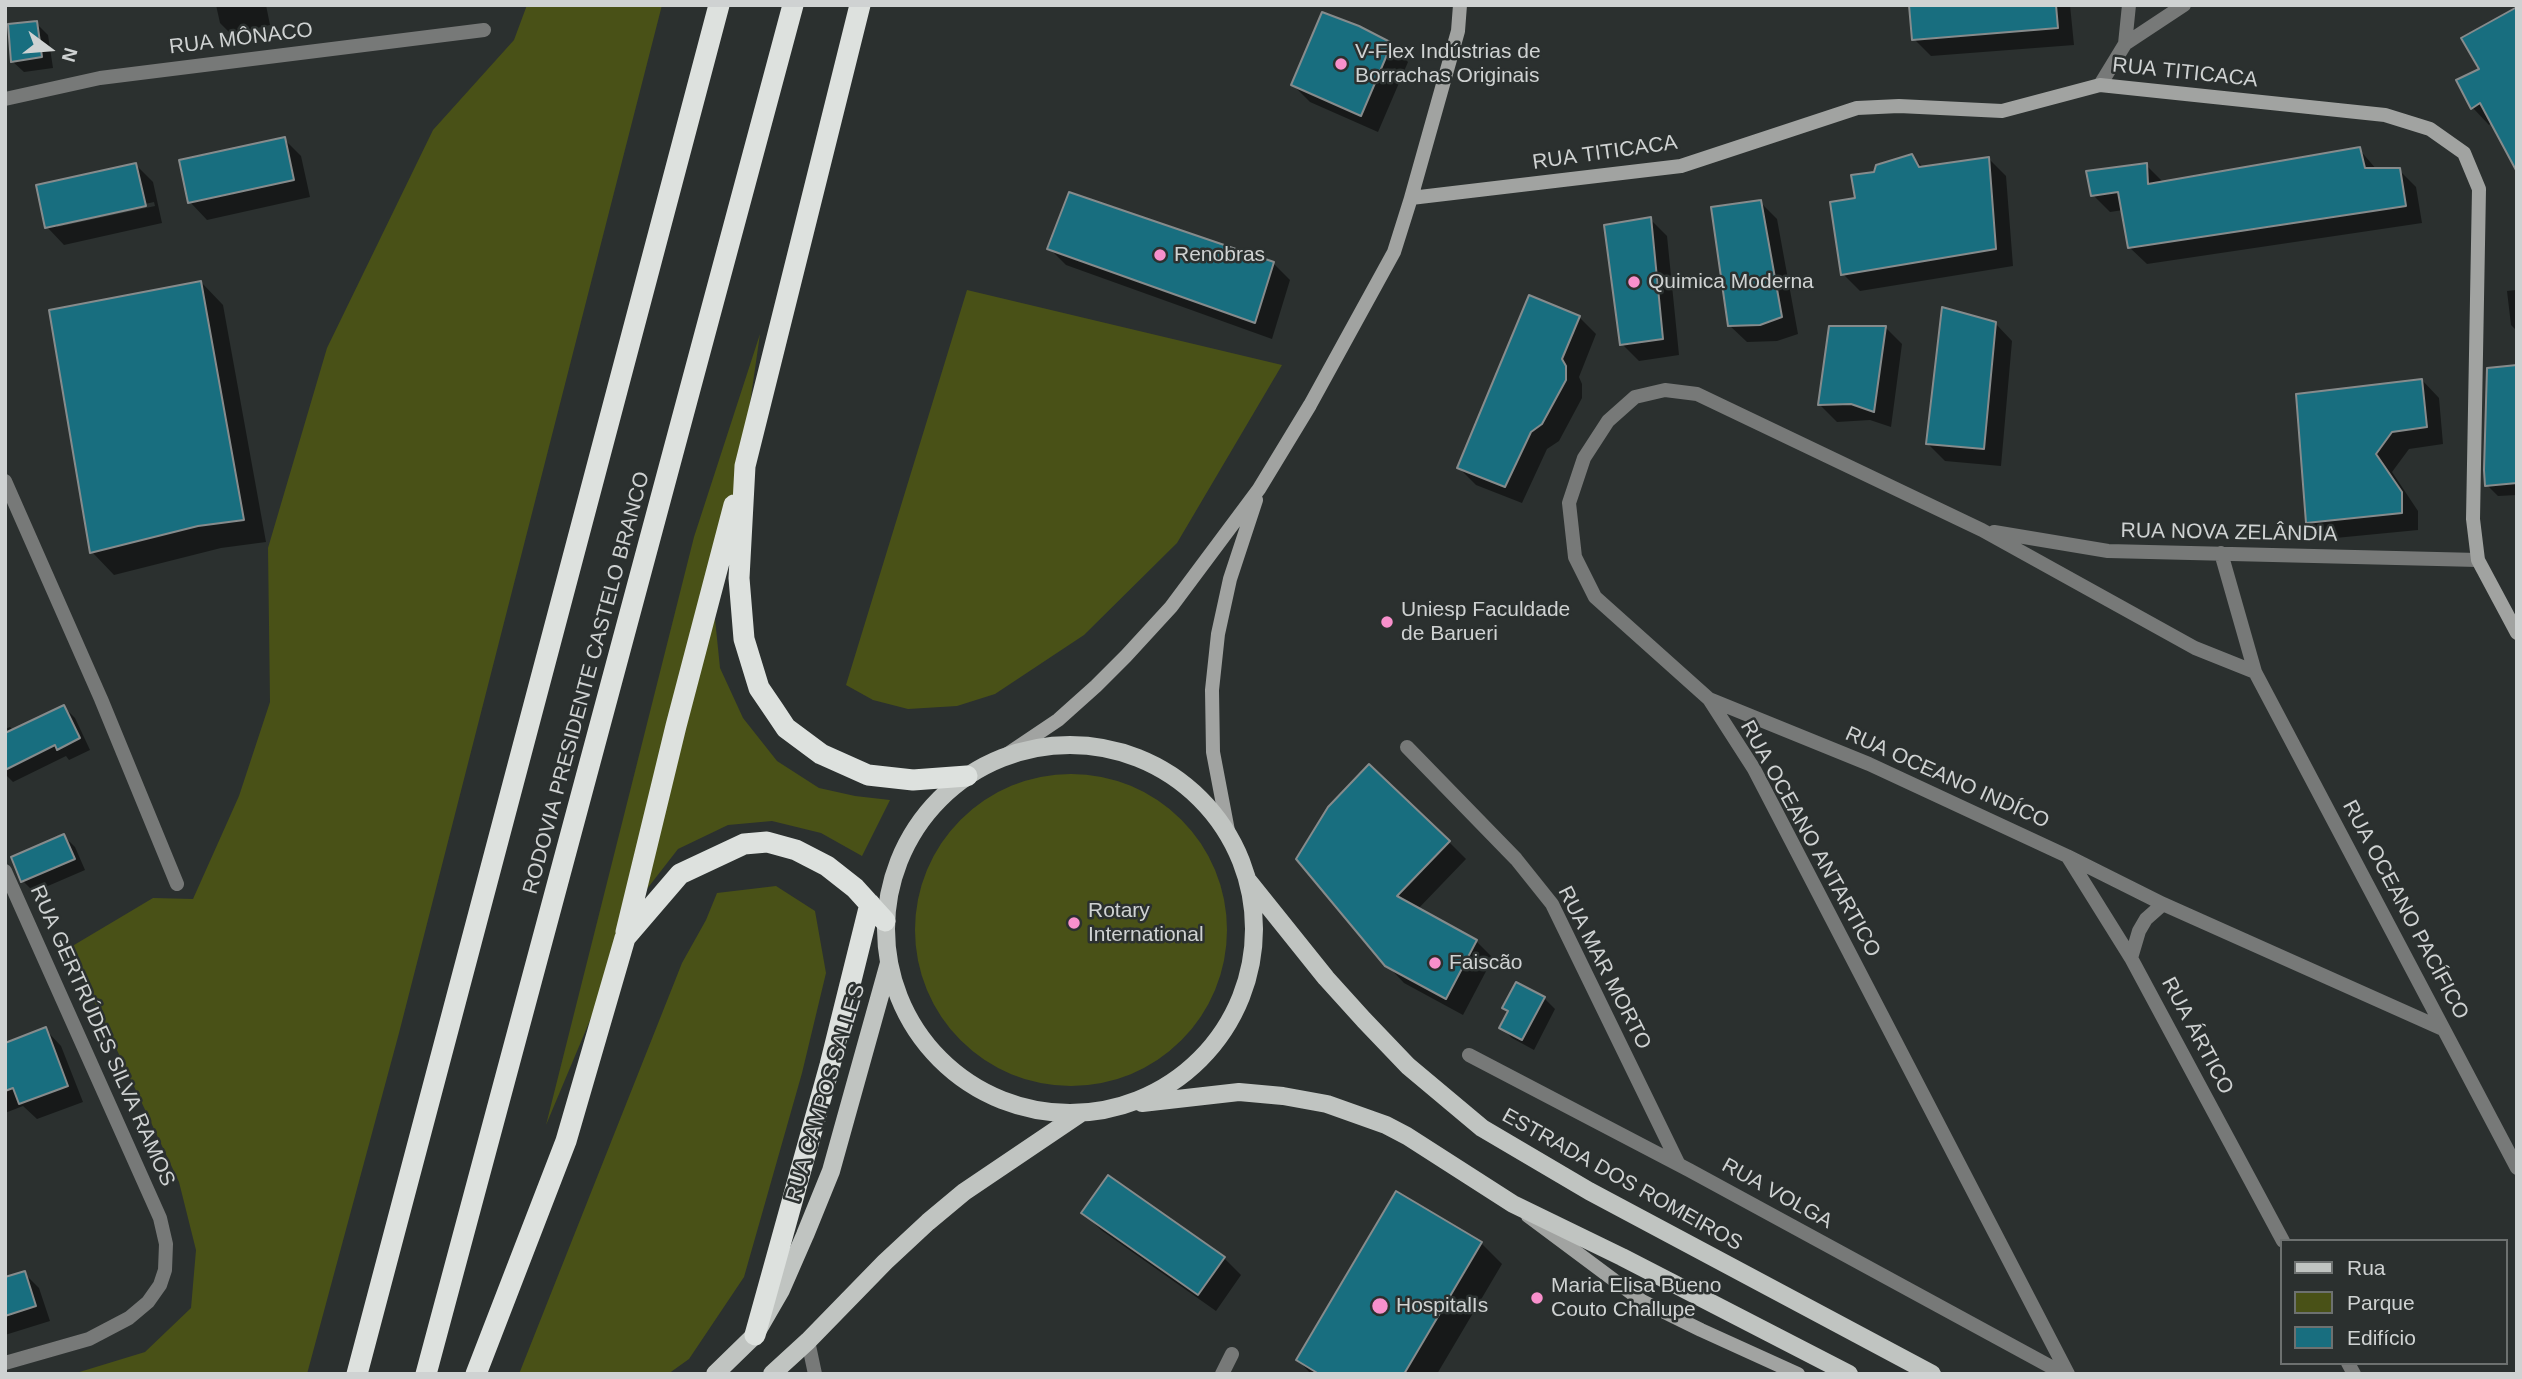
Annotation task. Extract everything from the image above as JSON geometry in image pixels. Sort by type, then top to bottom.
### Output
[{"type":"highway","name":"RODOVIA PRESIDENTE CASTELO BRANCO","points":[[357,1374],[719,5]]},
{"type":"highway","name":"RODOVIA PRESIDENTE CASTELO BRANCO","points":[[426,1374],[793,5]]},
{"type":"highway","points":[[475,1374],[566,1141],[625,937],[860,5]]},
{"type":"highway","points":[[745,466],[739,578],[744,639],[760,688],[786,728],[821,754],[868,775],[913,780],[967,776]]},
{"type":"highway","points":[[625,937],[680,874],[744,845],[767,842],[796,850],[827,866],[885,921]]},
{"type":"highway","points":[[755,1335],[830,1065],[870,904]]},
{"type":"main road","points":[[1124,1105],[1157,1091],[1186,1071],[1211,1046],[1231,1017],[1245,984],[1252,950],[1253,914],[1247,879],[1229,836],[1207,806],[1180,780],[1148,762],[1113,749],[1077,744],[1039,747],[1003,757],[967,776],[941,797],[919,823],[903,852],[892,884],[885,921],[889,962],[901,1000],[915,1029],[940,1059],[970,1084],[1004,1101],[1042,1111],[1081,1113],[1124,1105],[1239,1092],[1327,1104],[1386,1125],[1513,1204],[1849,1374]]},
{"type":"main road","name":"ESTRADA DOS ROMEIROS","points":[[1247,879],[1326,978],[1373,1029],[1408,1066],[1482,1128],[1589,1191],[1932,1374]]},
{"type":"main road","name":"RUA CAMPOS SALLES","points":[[715,1374],[755,1335],[781,1290],[831,1171],[889,962]]},
{"type":"main road","points":[[772,1374],[885,1262],[964,1192],[1081,1113]]},
{"type":"street","points":[[1003,757],[1058,720],[1126,656],[1171,607],[1259,489],[1310,405],[1394,252],[1458,32],[1460,5]]},
{"type":"street","points":[[2125,44],[2129,5]]},
{"type":"street","points":[[2100,85],[2125,44],[2183,5]]},
{"type":"street","name":"RUA MÔNACO","points":[[5,99],[100,78],[484,30]]},
{"type":"street","name":"RUA TITICACA","points":[[1411,198],[1681,166],[1857,108],[1899,106],[2002,111],[2100,85],[2385,115],[2430,129],[2464,153],[2479,189],[2473,477],[2473,519],[2478,560]]},
{"type":"street","name":"RUA OCEANO ANTARTICO","points":[[1982,530],[1697,394],[1665,390],[1634,397],[1608,421],[1584,457],[1569,503],[1575,557],[1595,597],[1709,699],[1754,769],[2066,1374]]},
{"type":"street","points":[[5,481],[101,699],[177,884]]},
{"type":"street","points":[[1229,836],[1213,752],[1212,690],[1218,634],[1230,579],[1259,489]]},
{"type":"street","points":[[1982,530],[2195,648],[2255,671]]},
{"type":"street","name":"RUA NOVA ZELÂNDIA","points":[[1982,530],[2108,551],[2478,560]]},
{"type":"street","name":"RUA OCEANO PACÍFICO","points":[[2221,553],[2255,671],[2517,1168]]},
{"type":"street","points":[[2478,560],[2517,633]]},
{"type":"street","name":"RUA OCEANO INDÍCO","points":[[1709,699],[1868,764],[2164,904],[2443,1029]]},
{"type":"street","name":"RUA MAR MORTO","points":[[1407,747],[1516,859],[1552,904],[1678,1165]]},
{"type":"street","name":"RUA ÁRTICO","points":[[2067,856],[2131,958],[2282,1239]]},
{"type":"street","name":"RUA GERTRÚDES SILVA RAMOS","points":[[5,871],[160,1218],[166,1244],[165,1270],[160,1285],[148,1303],[130,1318],[89,1339],[5,1363]]},
{"type":"street","points":[[2131,958],[2139,931],[2146,919],[2164,904]]},
{"type":"street","name":"RUA VOLGA","points":[[1469,1055],[2066,1374]]},
{"type":"street","points":[[1513,1204],[1554,1238],[1642,1301],[1798,1374]]},
{"type":"street","points":[[808,1341],[816,1374]]},
{"type":"street","points":[[1222,1374],[1232,1354]]},
{"type":"green space","points":[[527,5],[662,5],[399,1033],[307,1374],[73,1374],[145,1352],[191,1308],[196,1250],[179,1182],[69,948],[153,898],[193,899],[239,796],[270,702],[268,548],[327,348],[433,130],[514,40]]},
{"type":"green space","points":[[967,290],[1282,365],[1177,543],[1084,635],[995,694],[957,706],[908,709],[873,700],[846,685]]},
{"type":"green space","points":[[760,334],[746,431],[713,599],[720,668],[743,718],[777,761],[819,788],[890,800],[862,856],[821,833],[772,821],[728,825],[678,849],[643,894],[546,1125],[694,537]]},
{"type":"green space","points":[[1056,774],[1086,774],[1131,785],[1158,800],[1182,819],[1201,843],[1216,870],[1227,915],[1227,945],[1216,990],[1201,1017],[1182,1041],[1158,1060],[1131,1075],[1086,1086],[1056,1086],[1026,1080],[997,1068],[972,1051],[950,1029],[933,1004],[921,975],[915,945],[915,915],[921,885],[933,856],[950,831],[972,809],[997,792],[1026,780]]},
{"type":"green space","points":[[776,886],[815,911],[826,973],[802,1073],[744,1277],[689,1359],[668,1374],[519,1374],[682,963],[706,920],[717,893]]},
{"type":"building","points":[[1909,5],[2056,5],[2058,28],[1912,40]]},
{"type":"building","points":[[2517,7],[2517,172],[2480,103],[2471,109],[2456,80],[2479,69],[2461,38]]},
{"type":"building","name":"V-Flex Indústrias de Borrachas Originais","points":[[1322,12],[1359,26],[1392,43],[1361,116],[1291,85]]},
{"type":"building","points":[[37,21],[42,57],[11,62],[8,24]]},
{"type":"building","points":[[285,137],[294,180],[188,203],[179,160]]},
{"type":"building","points":[[2360,147],[2365,168],[2400,168],[2406,206],[2128,248],[2118,192],[2091,196],[2086,171],[2147,163],[2148,184]]},
{"type":"building","points":[[1912,154],[1919,167],[1989,157],[1996,249],[1841,275],[1830,202],[1855,198],[1851,175],[1874,172],[1876,165]]},
{"type":"building","points":[[136,163],[146,206],[45,228],[36,185]]},
{"type":"building","name":"Renobras","points":[[1069,192],[1274,262],[1255,323],[1047,249]]},
{"type":"building","points":[[1761,200],[1782,317],[1760,325],[1728,326],[1711,207]]},
{"type":"building","name":"Quimica Moderna","points":[[1651,217],[1663,339],[1620,345],[1604,225]]},
{"type":"building","points":[[201,281],[244,520],[198,526],[90,553],[49,310]]},
{"type":"building","points":[[1529,295],[1580,316],[1562,359],[1566,366],[1566,380],[1542,424],[1531,432],[1505,487],[1457,468]]},
{"type":"building","points":[[1942,307],[1996,322],[1984,449],[1926,444]]},
{"type":"building","points":[[1829,326],[1886,326],[1874,412],[1851,404],[1818,405]]},
{"type":"building","points":[[2517,365],[2517,483],[2485,486],[2487,368]]},
{"type":"building","points":[[2422,379],[2427,427],[2392,432],[2376,454],[2402,492],[2402,513],[2306,523],[2296,394]]},
{"type":"building","points":[[64,705],[80,738],[57,750],[55,745],[5,770],[5,733]]},
{"type":"building","points":[[1369,764],[1450,841],[1397,896],[1477,940],[1446,999],[1385,966],[1296,859],[1328,807]]},
{"type":"building","points":[[64,834],[75,859],[21,882],[11,857]]},
{"type":"building","points":[[1516,982],[1545,997],[1522,1040],[1499,1028],[1508,1011],[1502,1008]]},
{"type":"building","points":[[46,1027],[68,1086],[19,1104],[13,1088],[5,1091],[5,1043]]},
{"type":"building","points":[[1108,1175],[1225,1257],[1198,1295],[1081,1213]]},
{"type":"building","name":"HospitalIs","points":[[1396,1191],[1482,1242],[1404,1374],[1319,1374],[1296,1360]]},
{"type":"building","points":[[25,1271],[36,1306],[5,1316],[5,1277]]},
{"type":"place","name":"V-Flex Indústrias de Borrachas Originais","points":[[1341,64]]},
{"type":"place","name":"Renobras","points":[[1160,255]]},
{"type":"place","name":"Quimica Moderna","points":[[1634,282]]},
{"type":"place","name":"Uniesp Faculdade de Barueri","points":[[1387,622]]},
{"type":"place","name":"Rotary International","points":[[1074,923]]},
{"type":"place","name":"Faiscão","points":[[1435,963]]},
{"type":"place","name":"Maria Elisa Bueno Couto Challupe","points":[[1537,1298]]},
{"type":"place","name":"HospitalIs","points":[[1380,1306]]}]
